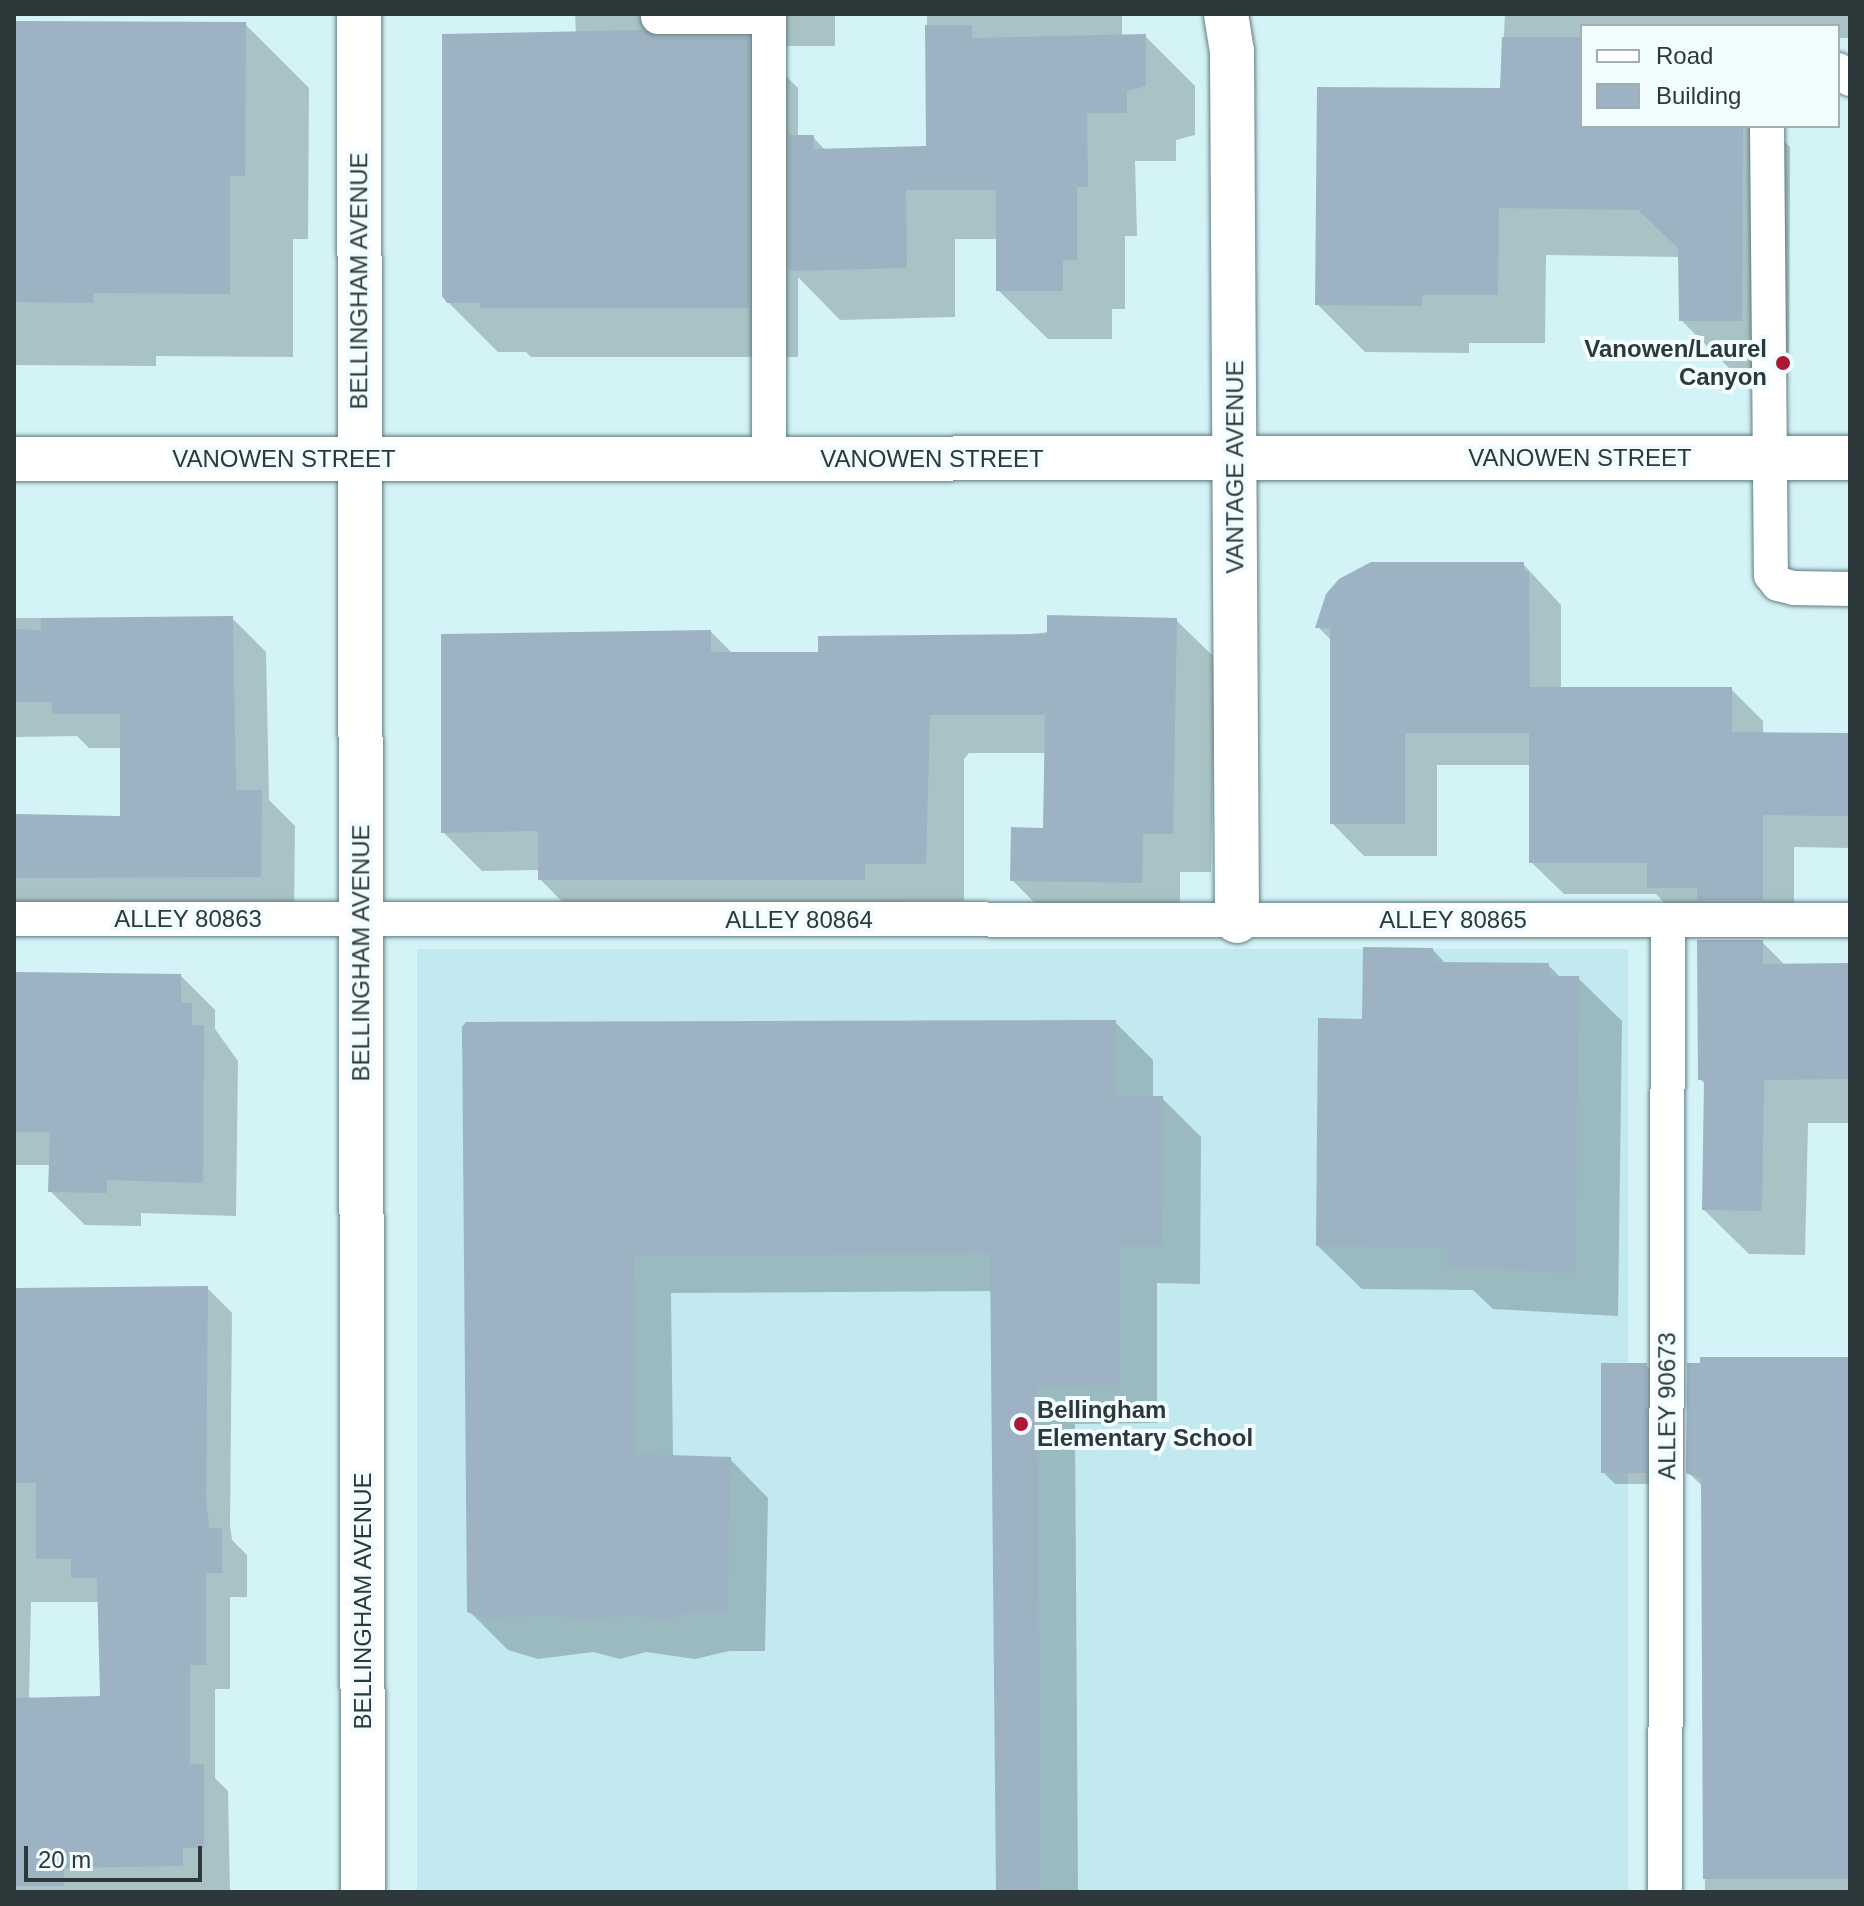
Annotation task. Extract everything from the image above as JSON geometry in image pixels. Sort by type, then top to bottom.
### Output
[{"type":"street","name":"BELLINGHAM AVENUE","points":[[359,14],[363,1892]]},
{"type":"street","name":"VANTAGE AVENUE","points":[[1226,14],[1232,51],[1237,921]]},
{"type":"street","name":"VANOWEN STREET","points":[[14,459],[1850,458]]},
{"type":"lane","points":[[658,17],[769,17],[769,459]]},
{"type":"lane","points":[[1767,128],[1767,458],[1771,575],[1778,584],[1794,588],[1850,589]]},
{"type":"lane","name":"ALLEY 80863","points":[[14,919],[361,920]]},
{"type":"lane","name":"ALLEY 80864","points":[[361,920],[1237,921]]},
{"type":"lane","name":"ALLEY 90673","points":[[1665,1892],[1668,920]]},
{"type":"lane","name":"ALLEY 80865","points":[[1237,921],[1850,920]]},
{"type":"shaded area","name":"Bellingham Elementary School","points":[[417,949],[1628,949],[1628,1892],[417,1892]]},
{"type":"building","points":[[14,21],[246,22],[245,176],[230,176],[230,294],[93,293],[93,303],[14,302]]},
{"type":"building","points":[[925,25],[972,25],[972,38],[1146,34],[1146,86],[1127,91],[1127,113],[1087,113],[1088,187],[1077,187],[1077,260],[1063,260],[1063,291],[996,291],[996,190],[906,190],[907,268],[789,271],[789,135],[814,135],[813,149],[926,146]]},
{"type":"building","points":[[644,30],[658,37],[749,37],[749,308],[480,308],[480,303],[447,303],[442,296],[442,34]]},
{"type":"building","points":[[1502,37],[1580,37],[1580,128],[1743,128],[1742,321],[1679,321],[1678,248],[1638,210],[1499,208],[1498,295],[1422,295],[1422,306],[1315,305],[1317,87],[1500,88]]},
{"type":"building","points":[[1371,562],[1524,562],[1524,571],[1529,571],[1530,687],[1732,687],[1732,732],[1850,733],[1850,816],[1763,815],[1763,900],[1697,900],[1697,888],[1647,888],[1647,863],[1529,863],[1529,733],[1405,733],[1405,824],[1330,824],[1330,628],[1315,628],[1326,594],[1339,579]]},
{"type":"building","points":[[1047,615],[1177,618],[1173,834],[1143,834],[1142,883],[1010,881],[1011,827],[1043,828],[1045,715],[930,715],[926,864],[865,864],[865,880],[538,880],[538,831],[441,833],[441,634],[711,630],[711,652],[818,652],[818,636],[1047,634]]},
{"type":"building","points":[[233,616],[236,790],[262,790],[261,877],[14,878],[14,814],[120,816],[120,714],[52,714],[52,702],[14,702],[14,629],[41,630],[41,618]]},
{"type":"building","points":[[1697,940],[1763,940],[1763,964],[1850,963],[1850,1079],[1764,1080],[1762,1211],[1702,1210],[1704,1080],[1698,1080]]},
{"type":"building","points":[[1363,947],[1433,948],[1433,962],[1549,963],[1548,976],[1579,976],[1575,1273],[1447,1266],[1448,1247],[1316,1246],[1318,1018],[1362,1019]]},
{"type":"building","points":[[14,972],[181,974],[181,1003],[192,1003],[192,1025],[204,1025],[203,1183],[107,1180],[107,1193],[48,1192],[50,1132],[14,1132]]},
{"type":"building","points":[[1116,1020],[1116,1096],[1163,1096],[1162,1246],[1119,1246],[1119,1385],[1037,1386],[1040,1892],[996,1892],[990,1253],[634,1256],[636,1454],[731,1457],[727,1613],[689,1613],[656,1621],[633,1614],[580,1621],[553,1614],[484,1619],[467,1612],[462,1027],[466,1022]]},
{"type":"building","points":[[208,1286],[206,1498],[209,1528],[222,1528],[222,1573],[206,1573],[206,1665],[190,1665],[190,1764],[204,1764],[204,1848],[183,1848],[183,1866],[64,1868],[64,1886],[14,1886],[14,1698],[100,1696],[97,1578],[71,1578],[71,1559],[36,1559],[36,1483],[14,1483],[14,1288]]},
{"type":"building","points":[[1700,1357],[1850,1357],[1850,1879],[1703,1879],[1701,1479],[1686,1473],[1687,1363],[1700,1363]]},
{"type":"building","points":[[1601,1363],[1647,1363],[1647,1473],[1601,1473]]},
{"type":"place","name":"Vanowen/Laurel Canyon","points":[[1783,363]]},
{"type":"place","name":"Bellingham Elementary School","points":[[1021,1424]]}]
